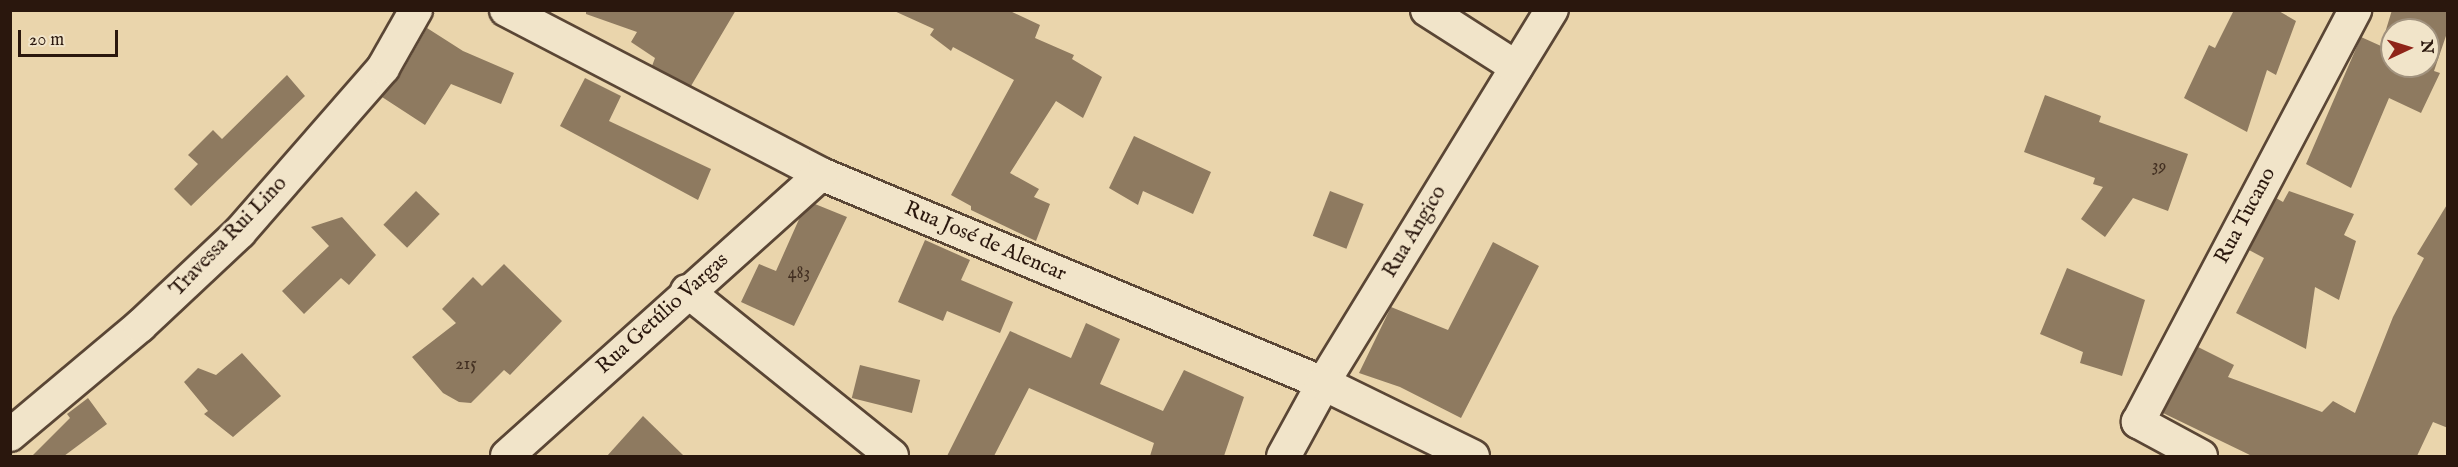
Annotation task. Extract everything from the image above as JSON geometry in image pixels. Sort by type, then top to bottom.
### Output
[{"type":"street","name":"Travessa Rui Lino","points":[[10,435],[140,326],[240,232],[383,68],[416,10]]},
{"type":"street","name":"Rua José de Alencar","points":[[506,10],[821,174],[1323,383],[1472,456]]},
{"type":"street","points":[[1427,10],[1516,67]]},
{"type":"street","name":"Rua Angico","points":[[1283,456],[1323,383],[1552,10]]},
{"type":"street","name":"Rua Tucano","points":[[2201,456],[2138,422],[2355,10]]},
{"type":"street","name":"Rua Getúlio Vargas","points":[[514,454],[687,291],[821,174]]},
{"type":"street","points":[[687,291],[892,456]]},
{"type":"building","points":[[586,10],[736,10],[691,86],[652,66],[655,58],[631,42],[637,32],[586,14]]},
{"type":"building","points":[[892,10],[1010,11],[1040,25],[1035,38],[1074,55],[1072,59],[1102,77],[1083,118],[1056,101],[1010,173],[1039,189],[1034,197],[1050,204],[1036,241],[971,210],[971,206],[951,195],[1014,80],[953,47],[951,51],[930,35],[934,29]]},
{"type":"building","points":[[2234,10],[2277,10],[2296,21],[2276,75],[2267,70],[2247,132],[2184,98],[2209,45],[2215,48]]},
{"type":"building","points":[[2392,10],[2448,10],[2448,30],[2440,53],[2440,18],[2390,18]]},
{"type":"building","points":[[427,28],[463,51],[514,73],[501,104],[451,84],[425,125],[382,97],[399,77]]},
{"type":"building","points":[[2361,37],[2380,46],[2380,78],[2438,78],[2421,113],[2389,98],[2351,188],[2306,164]]},
{"type":"building","points":[[287,75],[305,96],[191,206],[174,189],[198,164],[188,155],[213,130],[222,139]]},
{"type":"building","points":[[585,78],[621,96],[609,121],[711,169],[698,200],[560,126]]},
{"type":"building","points":[[2045,95],[2101,116],[2099,122],[2188,154],[2168,211],[2133,198],[2105,237],[2081,219],[2103,187],[2093,184],[2095,178],[2024,152]]},
{"type":"building","points":[[1134,136],[1211,172],[1193,214],[1143,191],[1138,205],[1109,188]]},
{"type":"building","points":[[416,191],[440,214],[407,248],[383,225]]},
{"type":"building","points":[[1330,191],[1364,204],[1346,249],[1313,236]]},
{"type":"building","points":[[2289,191],[2354,214],[2344,235],[2356,241],[2339,300],[2315,287],[2306,349],[2236,313],[2264,258],[2249,250],[2276,198],[2283,202]]},
{"type":"building","points":[[2448,203],[2448,428],[2433,422],[2417,456],[2252,456],[2163,413],[2198,347],[2234,365],[2228,377],[2322,412],[2333,401],[2355,413],[2393,317],[2424,258],[2417,254]]},
{"type":"building","points":[[815,204],[847,217],[794,326],[741,302],[759,264],[776,271],[800,217]]},
{"type":"building","points":[[342,217],[376,255],[349,285],[341,278],[304,314],[282,291],[329,246],[311,227]]},
{"type":"building","points":[[925,240],[970,260],[961,280],[1013,302],[1000,333],[947,311],[943,321],[898,302]]},
{"type":"building","points":[[1493,242],[1539,266],[1461,418],[1400,387],[1359,373],[1391,307],[1448,330]]},
{"type":"building","points":[[504,264],[562,321],[510,375],[504,370],[471,403],[459,402],[443,393],[412,357],[456,323],[442,309],[473,277],[482,286]]},
{"type":"building","points":[[2067,268],[2145,300],[2122,376],[2080,363],[2083,352],[2040,334]]},
{"type":"building","points":[[1086,323],[1120,339],[1100,384],[1163,411],[1184,370],[1244,397],[1224,456],[1150,456],[1154,443],[1029,388],[994,456],[947,456],[1010,331],[1071,358]]},
{"type":"building","points":[[242,353],[281,396],[233,437],[204,414],[208,411],[184,382],[198,368],[216,375]]},
{"type":"building","points":[[860,365],[920,380],[912,413],[852,398]]},
{"type":"building","points":[[88,398],[107,424],[64,456],[32,456],[70,418],[67,414]]},
{"type":"building","points":[[643,416],[684,456],[607,456]]}]
